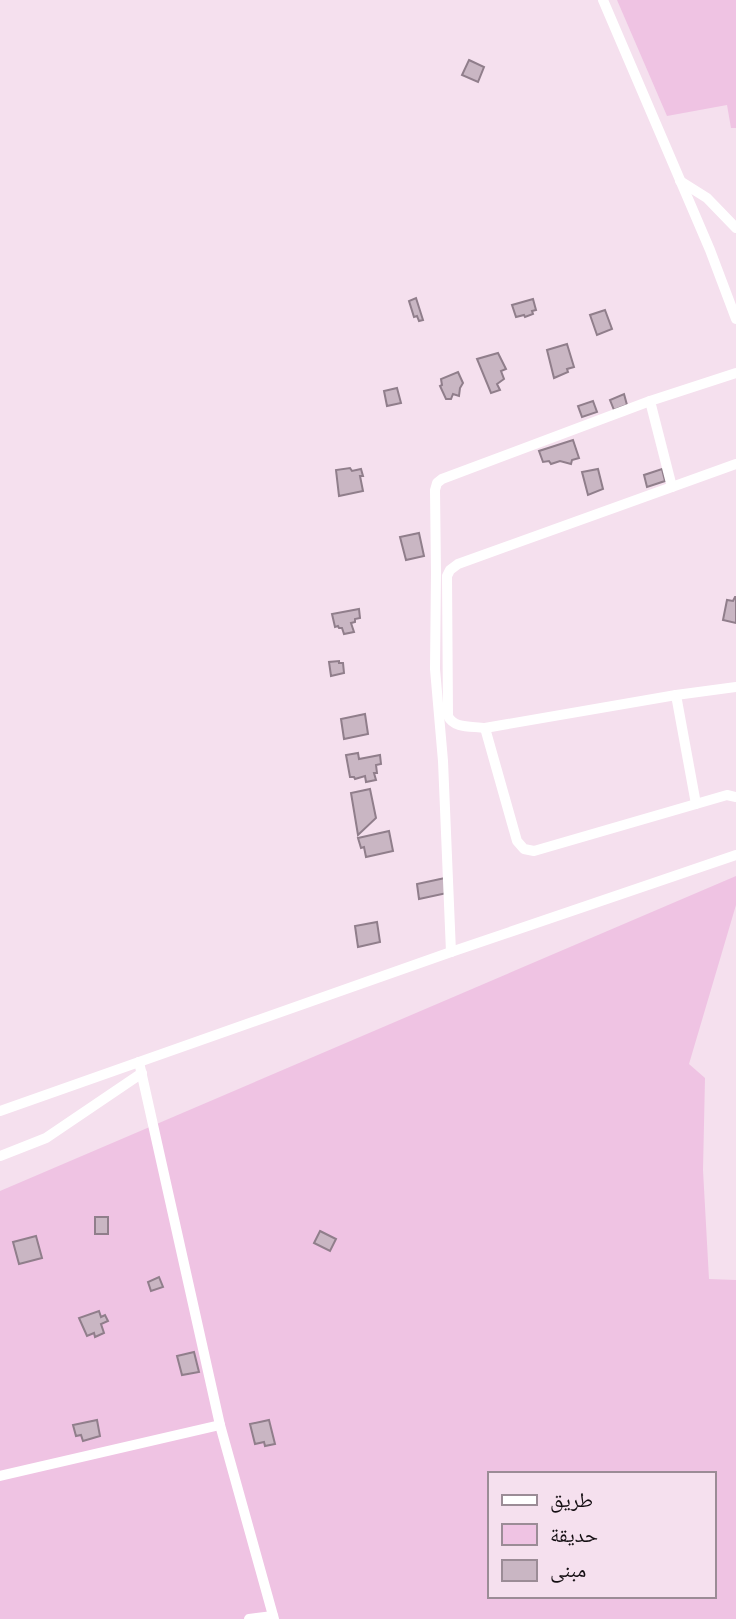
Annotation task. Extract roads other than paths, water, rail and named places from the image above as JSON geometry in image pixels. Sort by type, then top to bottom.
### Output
[{"type":"street","points":[[603,0],[710,250],[736,319]]},
{"type":"street","points":[[680,180],[707,198],[736,228]]},
{"type":"street","points":[[451,952],[443,761],[435,669],[437,483],[650,401],[736,373]]},
{"type":"street","points":[[650,401],[672,487]]},
{"type":"street","points":[[736,464],[458,564],[450,570],[447,576],[448,716],[456,725],[485,727],[736,687]]},
{"type":"street","points":[[676,695],[696,804]]},
{"type":"street","points":[[485,727],[517,841],[524,849],[534,851],[733,794]]},
{"type":"street","points":[[0,1111],[140,1068],[451,952],[736,855]]},
{"type":"street","points":[[0,1156],[46,1138],[140,1068]]},
{"type":"street","points":[[140,1068],[220,1425],[274,1617],[249,1619]]},
{"type":"street","points":[[0,1476],[220,1425]]}]
